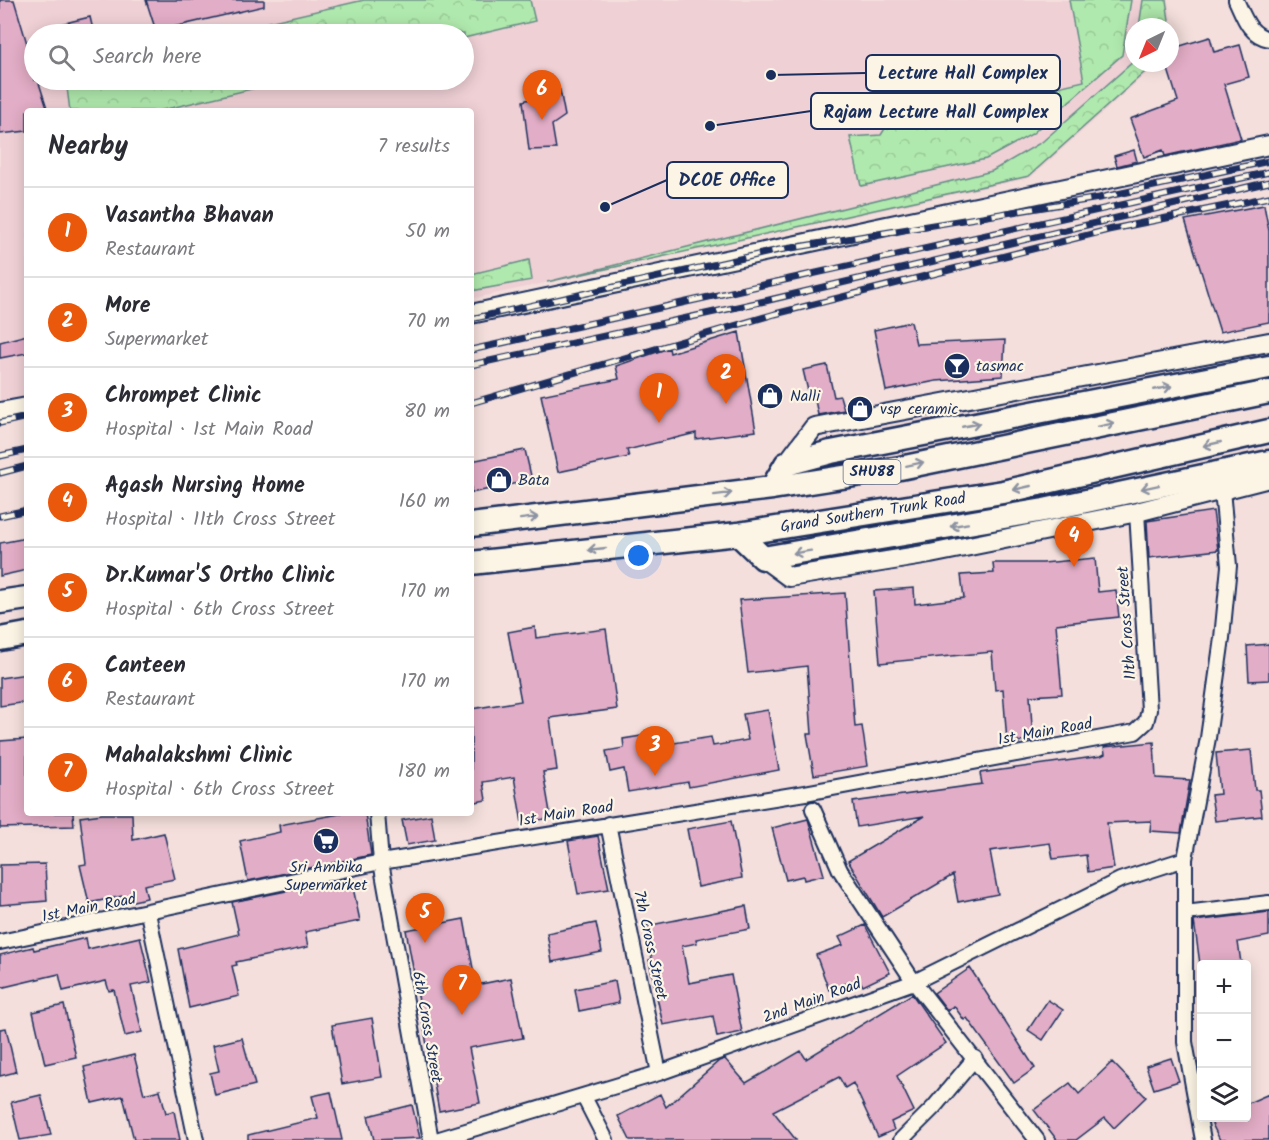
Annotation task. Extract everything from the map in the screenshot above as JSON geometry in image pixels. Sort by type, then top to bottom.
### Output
[{"type":"main road","points":[[772,488],[786,464],[831,452],[1269,367]]},
{"type":"main road","name":"SHU88","points":[[474,525],[772,488],[900,468],[1269,392]]},
{"type":"main road","name":"Grand Southern Trunk Road","points":[[474,563],[738,534],[1003,492],[1269,431]]},
{"type":"main road","points":[[738,534],[763,558],[1044,510],[1269,462]]},
{"type":"main road","points":[[0,602],[24,598]]},
{"type":"main road","points":[[0,639],[24,635]]},
{"type":"street","points":[[1236,0],[1250,29],[1261,38],[1269,39]]},
{"type":"street","points":[[474,313],[1269,145]]},
{"type":"street","points":[[786,464],[814,427],[1269,342]]},
{"type":"street","points":[[0,412],[24,408]]},
{"type":"street","points":[[763,558],[789,577],[930,554],[1137,512],[1269,478]]},
{"type":"street","points":[[1203,1140],[1185,1042],[1185,859],[1208,738],[1222,638],[1229,566],[1222,490]]},
{"type":"street","name":"11th Cross Street","points":[[1137,512],[1149,710],[1146,722],[1140,729]]},
{"type":"street","name":"1st Main Road","points":[[0,942],[148,913],[381,862],[805,793],[1135,732],[1140,729]]},
{"type":"street","points":[[813,809],[840,870],[914,982],[1037,1140]]},
{"type":"street","name":"6th Cross Street","points":[[377,816],[381,862],[431,1140]]},
{"type":"street","name":"7th Cross Street","points":[[608,824],[659,1073]]},
{"type":"street","name":"2nd Main Road","points":[[436,1140],[496,1124],[659,1073],[914,982],[1120,880],[1185,859]]},
{"type":"street","points":[[1185,913],[1269,903]]},
{"type":"street","points":[[148,913],[196,1140]]},
{"type":"street","points":[[901,1140],[934,1107],[975,1058]]},
{"type":"street","points":[[584,1097],[606,1140]]},
{"type":"street","points":[[487,1140],[496,1124]]},
{"type":"shaded area","points":[[0,0],[1168,0],[1171,18],[1125,18],[1125,72],[1148,72],[1030,178],[474,298],[474,108],[24,108],[24,397],[0,402]]},
{"type":"green space","points":[[364,0],[530,0],[535,21],[474,36],[474,24],[260,24]]},
{"type":"green space","points":[[1069,0],[1131,0],[1128,18],[1125,18],[1122,55],[1032,134],[986,159],[861,186],[850,137],[881,135],[886,127],[1084,81]]},
{"type":"green space","points":[[1143,0],[1166,0],[1169,18],[1140,18]]},
{"type":"green space","points":[[1125,69],[1125,72],[1145,72],[1029,176],[547,282],[992,171],[1042,142]]},
{"type":"green space","points":[[67,90],[247,90],[171,108],[70,108]]},
{"type":"green space","points":[[529,260],[532,280],[474,290],[474,273]]},
{"type":"building","points":[[0,0],[14,0],[24,34],[24,90],[41,90],[47,108],[24,108],[24,131],[0,134]]},
{"type":"building","points":[[146,0],[264,0],[264,6],[186,24],[154,24]]},
{"type":"building","points":[[90,17],[92,24],[61,24]]},
{"type":"building","points":[[1210,37],[1214,52],[1240,45],[1249,77],[1224,84],[1241,139],[1165,156],[1163,150],[1144,157],[1130,119],[1178,101],[1169,72],[1179,72],[1179,46]]},
{"type":"building","points":[[560,90],[565,116],[552,125],[556,149],[529,150],[523,101]]},
{"type":"building","points":[[1134,150],[1137,161],[1117,166],[1114,156]]},
{"type":"building","points":[[1264,205],[1269,231],[1269,322],[1220,332],[1185,220]]},
{"type":"building","points":[[911,322],[916,344],[1005,340],[1003,376],[936,381],[886,391],[874,330]]},
{"type":"building","points":[[739,332],[756,431],[696,439],[696,433],[627,450],[629,457],[558,472],[541,395],[619,379],[616,366],[669,348],[670,353]]},
{"type":"building","points":[[24,336],[24,354],[0,358],[0,342]]},
{"type":"building","points":[[827,365],[834,397],[840,396],[844,410],[818,415],[813,390],[808,391],[803,370]]},
{"type":"building","points":[[525,450],[532,480],[474,492],[474,460]]},
{"type":"building","points":[[1213,511],[1218,550],[1149,558],[1147,521]]},
{"type":"building","points":[[24,539],[24,571],[0,576],[0,543]]},
{"type":"building","points":[[1095,558],[1098,592],[1116,590],[1119,617],[1056,624],[1062,694],[1030,696],[1033,741],[1007,742],[1003,689],[995,690],[992,652],[880,663],[874,591],[914,588],[915,604],[964,598],[961,575],[994,573],[993,563],[1043,563]]},
{"type":"building","points":[[845,593],[855,727],[862,726],[868,766],[814,775],[807,734],[812,734],[807,666],[748,673],[739,600]]},
{"type":"building","points":[[535,627],[536,638],[606,629],[617,709],[550,718],[557,770],[543,772],[551,818],[522,823],[514,777],[483,782],[486,800],[474,802],[474,709],[521,701],[508,632]]},
{"type":"building","points":[[1269,644],[1269,680],[1249,681],[1247,646]]},
{"type":"building","points":[[24,674],[24,702],[0,706],[0,678]]},
{"type":"building","points":[[768,710],[779,770],[689,787],[688,782],[628,792],[624,769],[610,772],[606,751],[624,748],[623,739],[666,732],[668,744],[711,737],[713,746],[748,740],[743,714]]},
{"type":"building","points":[[24,739],[24,816],[73,816],[74,826],[0,828],[0,741]]},
{"type":"building","points":[[1154,742],[1156,778],[1190,780],[1181,833],[1150,831],[1151,821],[1107,823],[1114,868],[1088,872],[1086,855],[1053,859],[1050,843],[990,851],[998,894],[958,902],[953,875],[882,917],[848,861],[924,816],[857,827],[853,802],[982,784],[980,773],[1101,756],[1105,754],[1104,747]]},
{"type":"building","points":[[1251,750],[1255,790],[1259,790],[1262,816],[1215,821],[1211,795],[1220,794],[1216,753]]},
{"type":"building","points":[[132,816],[133,840],[164,833],[175,879],[144,885],[147,898],[124,903],[123,896],[89,903],[80,865],[86,864],[80,817]]},
{"type":"building","name":"Sri Ambika Supermarket","points":[[328,816],[365,816],[371,855],[248,881],[240,841],[280,832],[279,825]]},
{"type":"building","points":[[431,816],[435,840],[407,845],[402,820]]},
{"type":"building","points":[[808,819],[824,875],[804,880],[803,876],[786,880],[772,828]]},
{"type":"building","points":[[731,821],[742,878],[698,887],[687,829]]},
{"type":"building","points":[[598,836],[609,889],[578,894],[568,841]]},
{"type":"building","points":[[45,864],[47,901],[0,905],[0,865]]},
{"type":"building","points":[[351,878],[360,921],[305,932],[308,947],[236,962],[237,965],[232,966],[239,996],[189,1008],[178,949],[239,934],[232,902]]},
{"type":"building","points":[[746,906],[750,929],[696,939],[697,943],[682,946],[689,983],[731,975],[742,1032],[717,1037],[713,1016],[663,1025],[649,960],[652,959],[646,926]]},
{"type":"building","points":[[1269,912],[1269,936],[1238,942],[1241,960],[1199,960],[1194,921]]},
{"type":"building","points":[[464,919],[476,985],[511,978],[523,1038],[469,1048],[480,1103],[439,1111],[406,930]]},
{"type":"building","points":[[596,923],[602,952],[552,962],[547,933]]},
{"type":"building","points":[[865,925],[890,973],[863,986],[859,979],[829,990],[816,955],[843,945],[839,937]]},
{"type":"building","points":[[140,937],[151,982],[131,986],[142,1032],[125,1036],[114,990],[109,991],[106,981],[63,991],[59,974],[0,988],[0,955],[86,938],[88,949]]},
{"type":"building","points":[[970,968],[1035,1068],[1014,1083],[967,1018],[964,1020],[954,1006],[947,1010],[934,993]]},
{"type":"building","points":[[615,981],[619,1003],[579,1011],[575,989]]},
{"type":"building","points":[[912,994],[946,1043],[897,1076],[914,1111],[891,1122],[894,1130],[878,1137],[853,1083],[845,1088],[839,1077],[773,1111],[796,1140],[630,1140],[618,1116],[660,1094],[666,1107],[719,1061],[725,1059],[746,1083],[801,1051],[806,1059]]},
{"type":"building","points":[[1048,1000],[1063,1010],[1043,1040],[1028,1030]]},
{"type":"building","points":[[64,1005],[76,1057],[45,1064],[33,1012]]},
{"type":"building","points":[[372,1018],[382,1077],[342,1084],[332,1025]]},
{"type":"building","points":[[6,1028],[16,1072],[0,1076],[0,1029]]},
{"type":"building","points":[[242,1038],[255,1085],[215,1095],[210,1073],[219,1071],[213,1045]]},
{"type":"building","points":[[134,1055],[144,1094],[160,1090],[166,1113],[174,1111],[180,1140],[134,1140],[123,1096],[92,1103],[84,1067]]},
{"type":"building","points":[[1171,1058],[1179,1081],[1154,1089],[1146,1066]]},
{"type":"building","points":[[1112,1062],[1146,1097],[1114,1128],[1105,1118],[1076,1140],[1057,1140],[1034,1110],[1070,1083],[1079,1094]]},
{"type":"building","points":[[331,1092],[342,1140],[248,1140],[248,1135],[318,1118],[312,1096]]},
{"type":"building","points":[[1269,1094],[1269,1140],[1220,1140],[1211,1122],[1251,1122],[1251,1102]]},
{"type":"building","points":[[41,1095],[51,1135],[20,1140],[11,1102]]},
{"type":"building","points":[[412,1105],[420,1138],[374,1140],[368,1116]]},
{"type":"railway","points":[[474,318],[779,250],[1099,198],[1269,161]]},
{"type":"railway","points":[[474,349],[1269,172]]},
{"type":"railway","points":[[474,364],[765,301],[1269,182]]},
{"type":"railway","points":[[474,402],[775,314],[1108,230],[1269,197]]},
{"type":"railway","points":[[0,423],[24,418]]},
{"type":"railway","points":[[0,456],[24,451]]},
{"type":"railway","points":[[0,473],[24,467]]},
{"type":"railway","points":[[0,516],[24,511]]},
{"type":"place","name":"Lecture Hall Complex","points":[[771,75]]},
{"type":"place","name":"Canteen","points":[[542,120]]},
{"type":"place","name":"Rajam Lecture Hall Complex","points":[[710,126]]},
{"type":"place","name":"DCOE Office","points":[[605,207]]},
{"type":"place","name":"tasmac","points":[[957,366]]},
{"type":"place","name":"Nalli","points":[[770,396]]},
{"type":"place","name":"More","points":[[726,404]]},
{"type":"place","name":"vsp ceramic","points":[[860,409]]},
{"type":"place","name":"Vasantha Bhavan","points":[[659,423]]},
{"type":"place","name":"Bata","points":[[499,480]]},
{"type":"place","name":"Agash Nursing Home","points":[[1074,567]]},
{"type":"place","name":"Chrompet Clinic","points":[[655,776]]},
{"type":"place","name":"Sri Ambika Supermarket","points":[[326,841]]},
{"type":"place","name":"Dr.Kumar'S Ortho Clinic","points":[[425,943]]},
{"type":"place","name":"Mahalakshmi Clinic","points":[[462,1015]]}]
